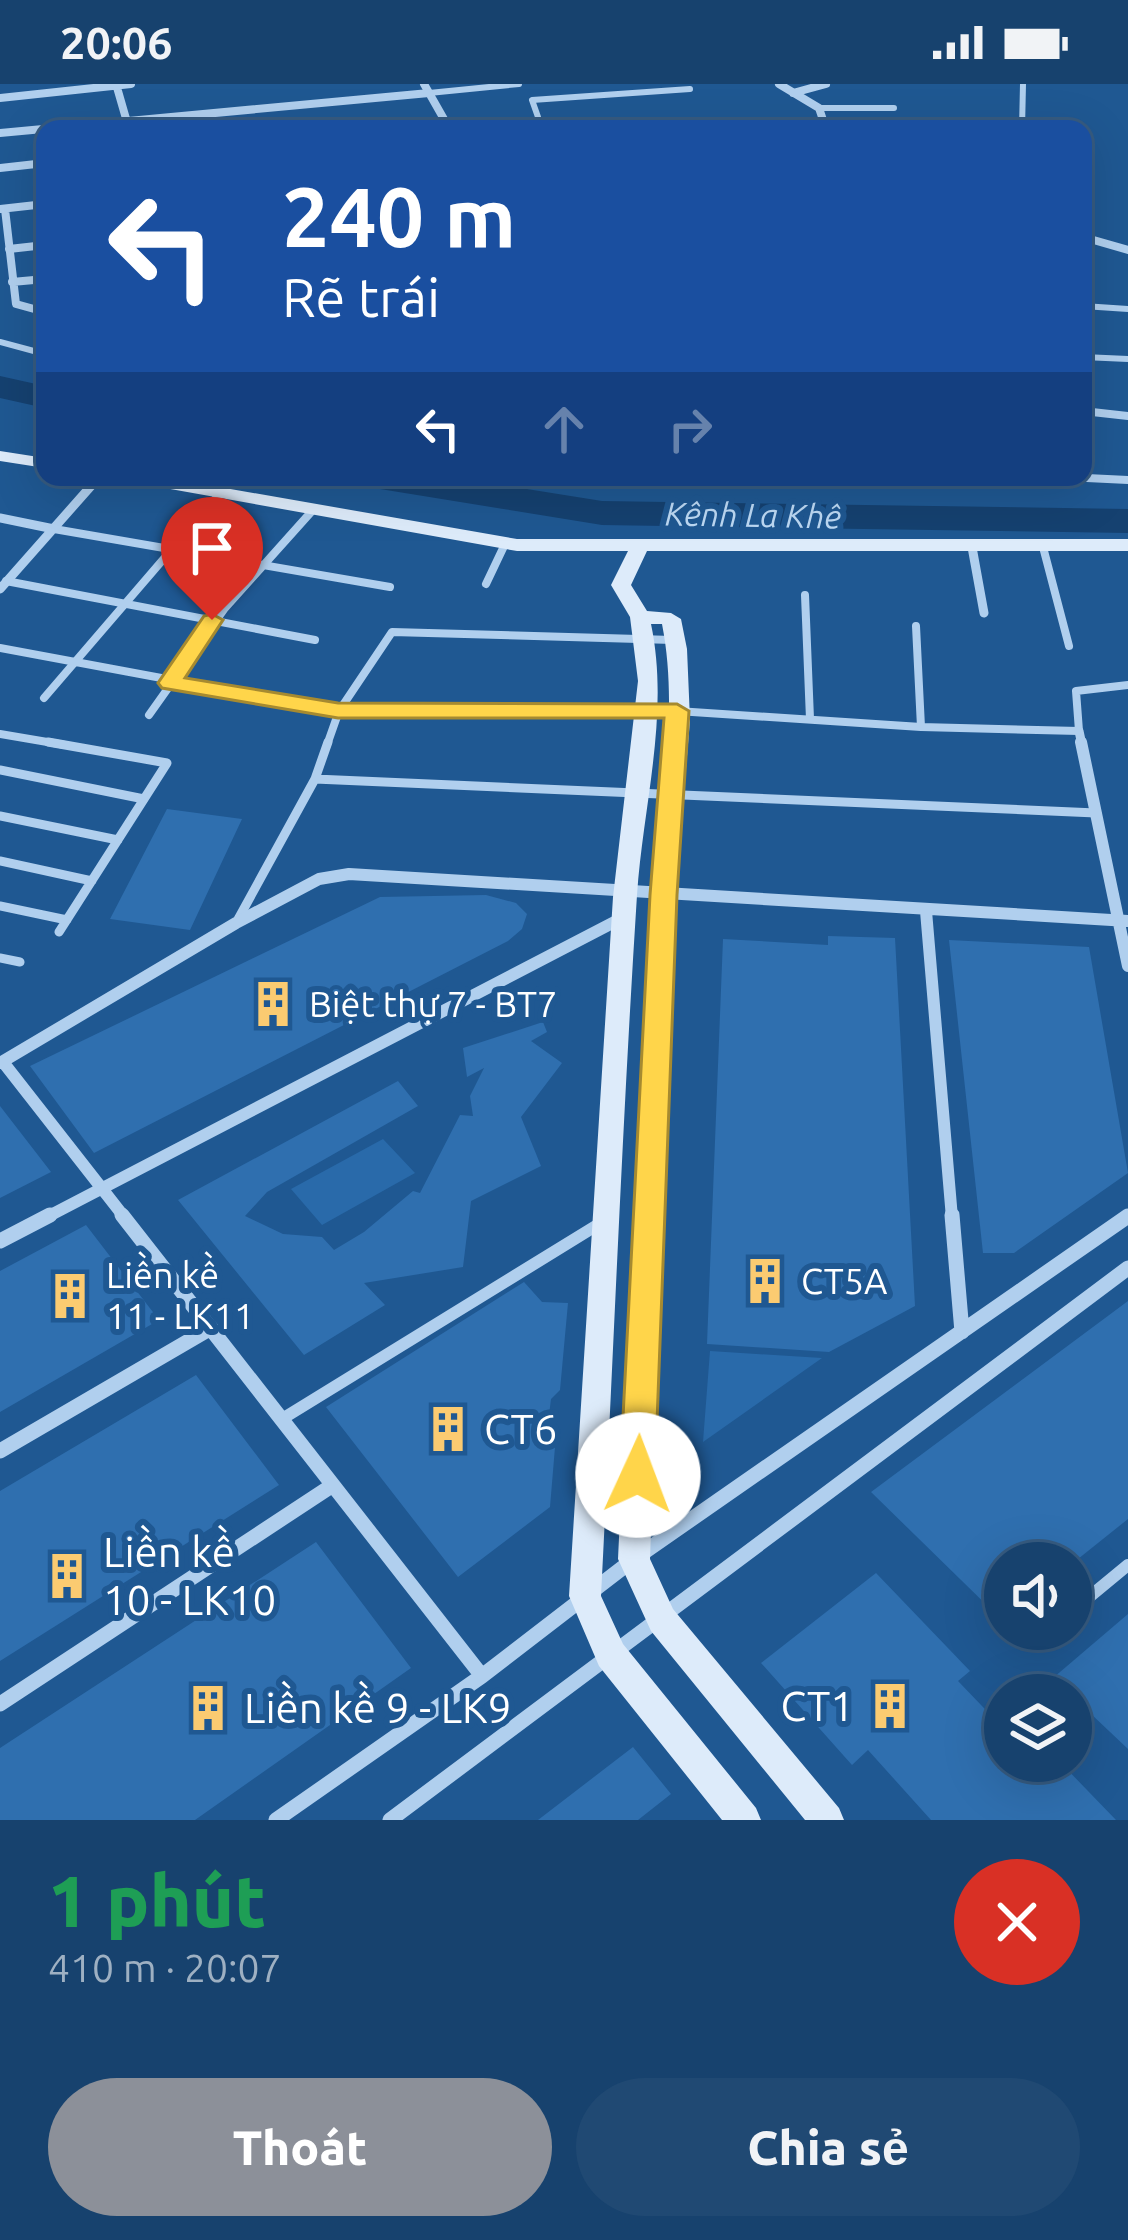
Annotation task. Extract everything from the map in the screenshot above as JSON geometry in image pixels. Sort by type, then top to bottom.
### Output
[{"type":"street","points":[[0,98],[131,84]]},
{"type":"street","points":[[779,84],[819,108],[823,120]]},
{"type":"street","points":[[793,93],[826,84]]},
{"type":"street","points":[[116,85],[127,120]]},
{"type":"street","points":[[161,120],[426,88],[445,120]]},
{"type":"street","points":[[0,134],[36,131]]},
{"type":"street","points":[[0,168],[36,165]]},
{"type":"street","points":[[36,205],[2,209],[9,249],[5,264],[16,304],[36,310]]},
{"type":"street","points":[[1092,240],[1128,250]]},
{"type":"street","points":[[9,249],[36,245]]},
{"type":"street","points":[[12,283],[36,280]]},
{"type":"street","points":[[0,456],[36,462]]},
{"type":"street","points":[[2,583],[91,486]]},
{"type":"street","points":[[190,486],[505,544],[1128,545]]},
{"type":"street","points":[[0,518],[53,529]]},
{"type":"street","points":[[640,546],[622,585],[643,628],[644,710],[625,905],[585,1596],[611,1655],[744,1820]]},
{"type":"street","points":[[972,547],[984,613]]},
{"type":"street","points":[[643,628],[671,619],[677,640],[677,711],[663,895],[634,1558],[662,1620],[827,1820]]},
{"type":"street","points":[[1079,731],[1124,921],[1128,966]]},
{"type":"street","points":[[482,1676],[1,1063],[319,879],[349,874],[625,905]]},
{"type":"street","points":[[0,1241],[625,905],[663,895],[1124,921]]},
{"type":"street","points":[[926,911],[962,1332]]},
{"type":"street","points":[[276,1820],[482,1676],[634,1558],[1128,1216]]},
{"type":"street","points":[[390,1820],[417,1812],[611,1655],[1128,1268]]},
{"type":"street","points":[[0,1450],[211,1328]]},
{"type":"street","points":[[0,1704],[333,1485]]},
{"type":"lane","points":[[426,88],[519,84]]},
{"type":"lane","points":[[619,84],[624,94]]},
{"type":"lane","points":[[1022,120],[1023,84]]},
{"type":"lane","points":[[538,117],[532,100],[689,89]]},
{"type":"lane","points":[[819,108],[894,109]]},
{"type":"lane","points":[[1092,307],[1128,309]]},
{"type":"lane","points":[[0,342],[36,352]]},
{"type":"lane","points":[[1092,357],[1128,359]]},
{"type":"lane","points":[[1092,413],[1128,416]]},
{"type":"lane","points":[[1092,478],[1128,480]]},
{"type":"lane","points":[[44,698],[222,491]]},
{"type":"lane","points":[[149,715],[212,620],[258,563],[312,511]]},
{"type":"lane","points":[[53,529],[390,586]]},
{"type":"lane","points":[[486,584],[505,544]]},
{"type":"lane","points":[[1043,547],[1070,646]]},
{"type":"lane","points":[[2,583],[315,640]]},
{"type":"lane","points":[[805,595],[810,719]]},
{"type":"lane","points":[[916,626],[921,727]]},
{"type":"lane","points":[[236,923],[315,779],[339,710],[392,632],[643,628]]},
{"type":"lane","points":[[0,648],[170,683],[339,710],[644,710],[921,727],[1079,731],[1076,691],[1128,685]]},
{"type":"lane","points":[[0,734],[166,763],[59,932]]},
{"type":"lane","points":[[0,770],[143,799]]},
{"type":"lane","points":[[315,779],[1096,813]]},
{"type":"lane","points":[[0,816],[118,840]]},
{"type":"lane","points":[[0,861],[92,881]]},
{"type":"lane","points":[[0,906],[67,920]]},
{"type":"lane","points":[[0,958],[20,962]]},
{"type":"lane","points":[[282,1419],[606,1220]]},
{"type":"lane","points":[[1092,1595],[1128,1565]]},
{"type":"shaded area","points":[[383,1139],[415,1173],[322,1225],[291,1189]]},
{"type":"shaded area","points":[[710,1351],[822,1358],[703,1442]]},
{"type":"building","points":[[167,809],[242,819],[190,930],[110,919]]},
{"type":"building","name":"Biệt thự 7 - BT7","points":[[486,895],[516,903],[527,914],[522,929],[508,941],[94,1153],[30,1066],[380,897]]},
{"type":"building","points":[[828,936],[895,938],[915,1306],[829,1352],[707,1344],[723,939],[828,945]]},
{"type":"building","points":[[949,940],[1089,947],[1128,1173],[1014,1253],[983,1253]]},
{"type":"building","points":[[543,1022],[547,1032],[531,1041],[562,1063],[521,1117],[541,1166],[471,1201],[463,1267],[364,1283],[385,1305],[304,1355],[178,1200],[398,1081],[418,1106],[267,1192],[245,1216],[283,1234],[322,1237],[334,1250],[413,1191],[420,1193],[460,1115],[473,1116],[470,1096],[484,1068],[467,1077],[463,1048]]},
{"type":"building","points":[[0,1106],[51,1172],[0,1198]]},
{"type":"building","name":"Liền kề 11 - LK11","points":[[86,1225],[159,1320],[0,1412],[0,1271]]},
{"type":"building","name":"CT6","points":[[524,1282],[542,1302],[568,1303],[560,1390],[551,1399],[548,1423],[556,1435],[550,1507],[458,1577],[326,1407]]},
{"type":"building","points":[[1128,1301],[1128,1519],[1092,1548],[1092,1542],[984,1542],[984,1602],[871,1492]]},
{"type":"building","name":"Liền kề 10 - LK10","points":[[196,1375],[279,1485],[0,1661],[0,1491]]},
{"type":"building","name":"Liền kề 9 - LK9","points":[[316,1542],[411,1668],[195,1820],[0,1820],[0,1748]]},
{"type":"building","name":"CT1","points":[[876,1573],[970,1671],[958,1681],[984,1708],[984,1782],[1079,1782],[1116,1820],[931,1820],[868,1750],[852,1765],[761,1663]]},
{"type":"building","points":[[1128,1614],[1128,1749],[1092,1715],[1092,1674],[1058,1674],[1092,1650],[1092,1645]]},
{"type":"building","points":[[633,1747],[671,1794],[638,1820],[538,1820]]},
{"type":"waterway","name":"Kênh La Khê","points":[[0,387],[36,395]]},
{"type":"waterway","name":"Kênh La Khê","points":[[436,486],[602,513],[1128,521]]},
{"type":"place","name":"Biệt thự 7 - BT7","points":[[273,1004]]},
{"type":"place","name":"CT5A","points":[[765,1281]]},
{"type":"place","name":"Liền kề 11 - LK11","points":[[70,1296]]},
{"type":"place","name":"CT6","points":[[448,1429]]},
{"type":"place","name":"Liền kề 10 - LK10","points":[[67,1576]]},
{"type":"place","name":"CT1","points":[[890,1706]]},
{"type":"place","name":"Liền kề 9 - LK9","points":[[208,1708]]},
{"type":"route","points":[[212,620],[170,683],[338,710],[677,711],[663,895],[638,1475]]}]
